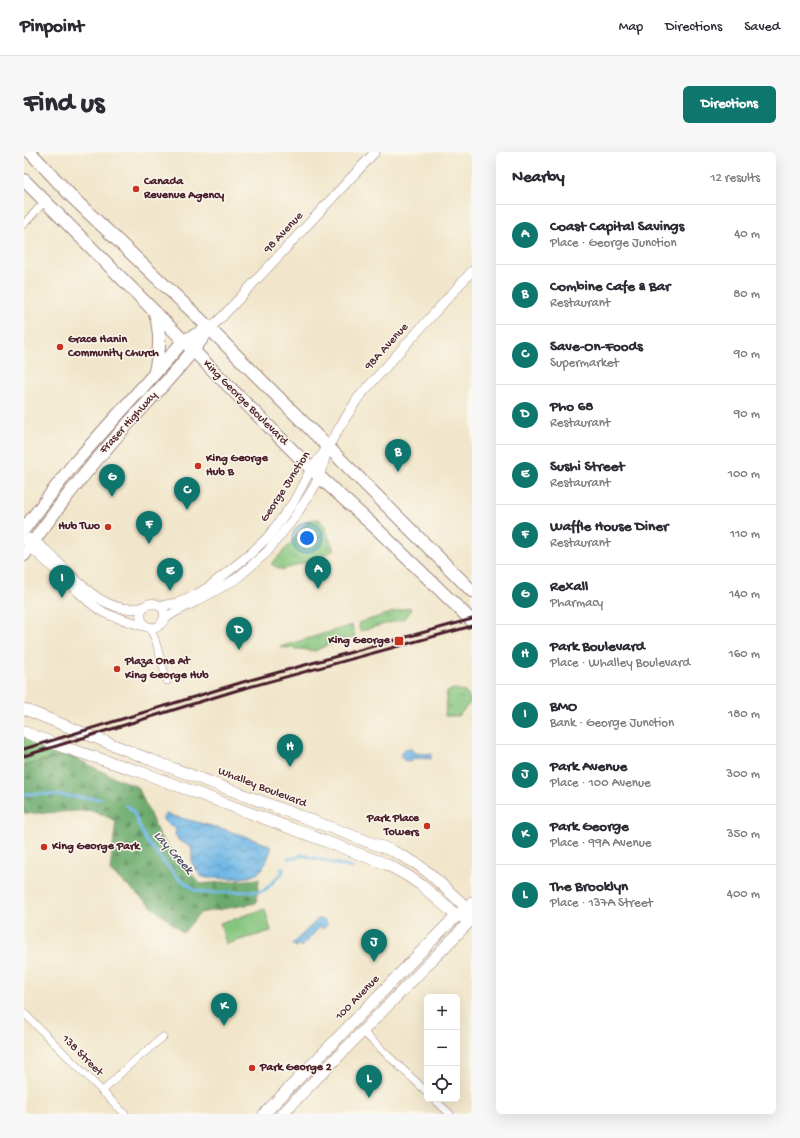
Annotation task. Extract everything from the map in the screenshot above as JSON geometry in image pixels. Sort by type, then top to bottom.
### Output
[{"type":"main road","points":[[30,152],[73,198],[209,329],[472,591]]},
{"type":"main road","name":"King George Boulevard","points":[[24,180],[184,341],[193,352],[315,473],[470,616]]},
{"type":"main road","points":[[155,312],[159,328],[160,344],[155,372]]},
{"type":"main road","points":[[184,341],[209,329]]},
{"type":"main road","name":"Fraser Highway","points":[[27,543],[105,449],[193,352],[209,329]]},
{"type":"main road","name":"Fraser Highway","points":[[24,529],[72,466],[184,341]]},
{"type":"main road","name":"Whalley Boulevard","points":[[24,709],[151,760],[404,856],[469,904],[472,918]]},
{"type":"main road","points":[[24,732],[66,748],[141,772],[386,864],[421,885],[457,916],[472,918]]},
{"type":"main road","name":"100 Avenue","points":[[264,1114],[469,904]]},
{"type":"main road","points":[[282,1114],[472,918]]},
{"type":"street","name":"98 Avenue","points":[[209,329],[223,316],[375,152]]},
{"type":"street","points":[[24,224],[45,201]]},
{"type":"street","name":"98A Avenue","points":[[328,447],[349,410],[367,387],[472,271]]},
{"type":"street","name":"George Junction","points":[[162,622],[175,612],[236,579],[261,558],[278,540],[294,518],[328,447]]},
{"type":"street","name":"George Junction","points":[[160,606],[177,603],[197,594],[220,580],[253,552],[271,533],[315,473]]},
{"type":"street","points":[[27,543],[98,599],[110,605],[132,610],[153,603],[160,606],[164,612],[162,622],[157,628],[155,639]]},
{"type":"street","points":[[27,543],[97,608],[113,617],[152,628],[162,622]]},
{"type":"street","points":[[143,607],[140,617],[142,623],[147,626],[155,639],[167,681]]},
{"type":"street","name":"138 Street","points":[[24,1013],[125,1114]]},
{"type":"street","points":[[362,1032],[424,1089]]},
{"type":"street","points":[[102,1092],[126,1068],[163,1037]]},
{"type":"street","points":[[437,1102],[450,1114]]},
{"type":"green space","points":[[319,519],[324,526],[334,550],[319,558],[282,570],[271,564],[292,542],[308,520]]},
{"type":"green space","points":[[410,607],[411,611],[404,619],[360,631],[358,623]]},
{"type":"green space","points":[[352,625],[355,637],[325,646],[315,651],[280,647]]},
{"type":"green space","points":[[453,689],[465,692],[471,702],[458,716],[445,716],[447,692]]},
{"type":"green space","points":[[24,736],[67,754],[24,766]]},
{"type":"green space","points":[[67,754],[111,776],[138,787],[159,835],[200,884],[259,879],[256,903],[200,913],[183,933],[110,871],[116,821],[92,810],[24,813],[24,766]]},
{"type":"green space","points":[[265,909],[271,931],[226,944],[220,923]]},
{"type":"water","points":[[408,748],[415,753],[432,754],[431,759],[414,758],[410,762],[405,761],[401,754]]},
{"type":"water","points":[[166,814],[227,830],[269,845],[271,850],[263,867],[255,875],[242,878],[206,878],[201,876],[192,863],[192,851],[190,846],[179,841],[175,834],[176,830],[163,820],[163,817]]},
{"type":"water","points":[[319,918],[322,920],[323,919],[328,924],[323,929],[320,927],[301,947],[298,944],[296,947],[292,944]]},
{"type":"waterway","name":"Lay Creek","points":[[24,794],[43,794],[100,799]]},
{"type":"waterway","name":"Lay Creek","points":[[126,805],[133,811],[146,841],[177,877],[195,890],[206,893],[262,891],[266,889],[283,872],[283,869],[281,869]]},
{"type":"waterway","name":"Lay Creek","points":[[288,858],[295,858],[302,855],[352,868]]},
{"type":"railway","points":[[24,749],[243,682],[472,619]]},
{"type":"railway","points":[[24,756],[238,690],[472,626]]},
{"type":"place","name":"Canada Revenue Agency","points":[[136,189]]},
{"type":"place","name":"Grace Hanin Community Church","points":[[60,347]]},
{"type":"place","name":"King George Hub B","points":[[198,466]]},
{"type":"place","name":"Combine Cafe & Bar","points":[[398,472]]},
{"type":"place","name":"Rexall","points":[[112,497]]},
{"type":"place","name":"Save-On-Foods","points":[[187,510]]},
{"type":"place","name":"Hub Two","points":[[108,527]]},
{"type":"place","name":"Waffle House Diner","points":[[149,544]]},
{"type":"place","name":"Coast Capital Savings","points":[[318,589]]},
{"type":"place","name":"Sushi Street","points":[[170,591]]},
{"type":"place","name":"BMO","points":[[62,598]]},
{"type":"place","name":"King George","points":[[399,641]]},
{"type":"place","name":"Pho 68","points":[[239,650]]},
{"type":"place","name":"Plaza One At King George Hub","points":[[117,669]]},
{"type":"place","name":"Park Boulevard","points":[[290,767]]},
{"type":"place","name":"Park Place Towers","points":[[427,826]]},
{"type":"place","name":"King George Park","points":[[44,847]]},
{"type":"place","name":"Park Avenue","points":[[374,962]]},
{"type":"place","name":"Park George","points":[[224,1026]]},
{"type":"place","name":"Park George 2","points":[[252,1068]]},
{"type":"place","name":"The Brooklyn","points":[[369,1098]]}]
